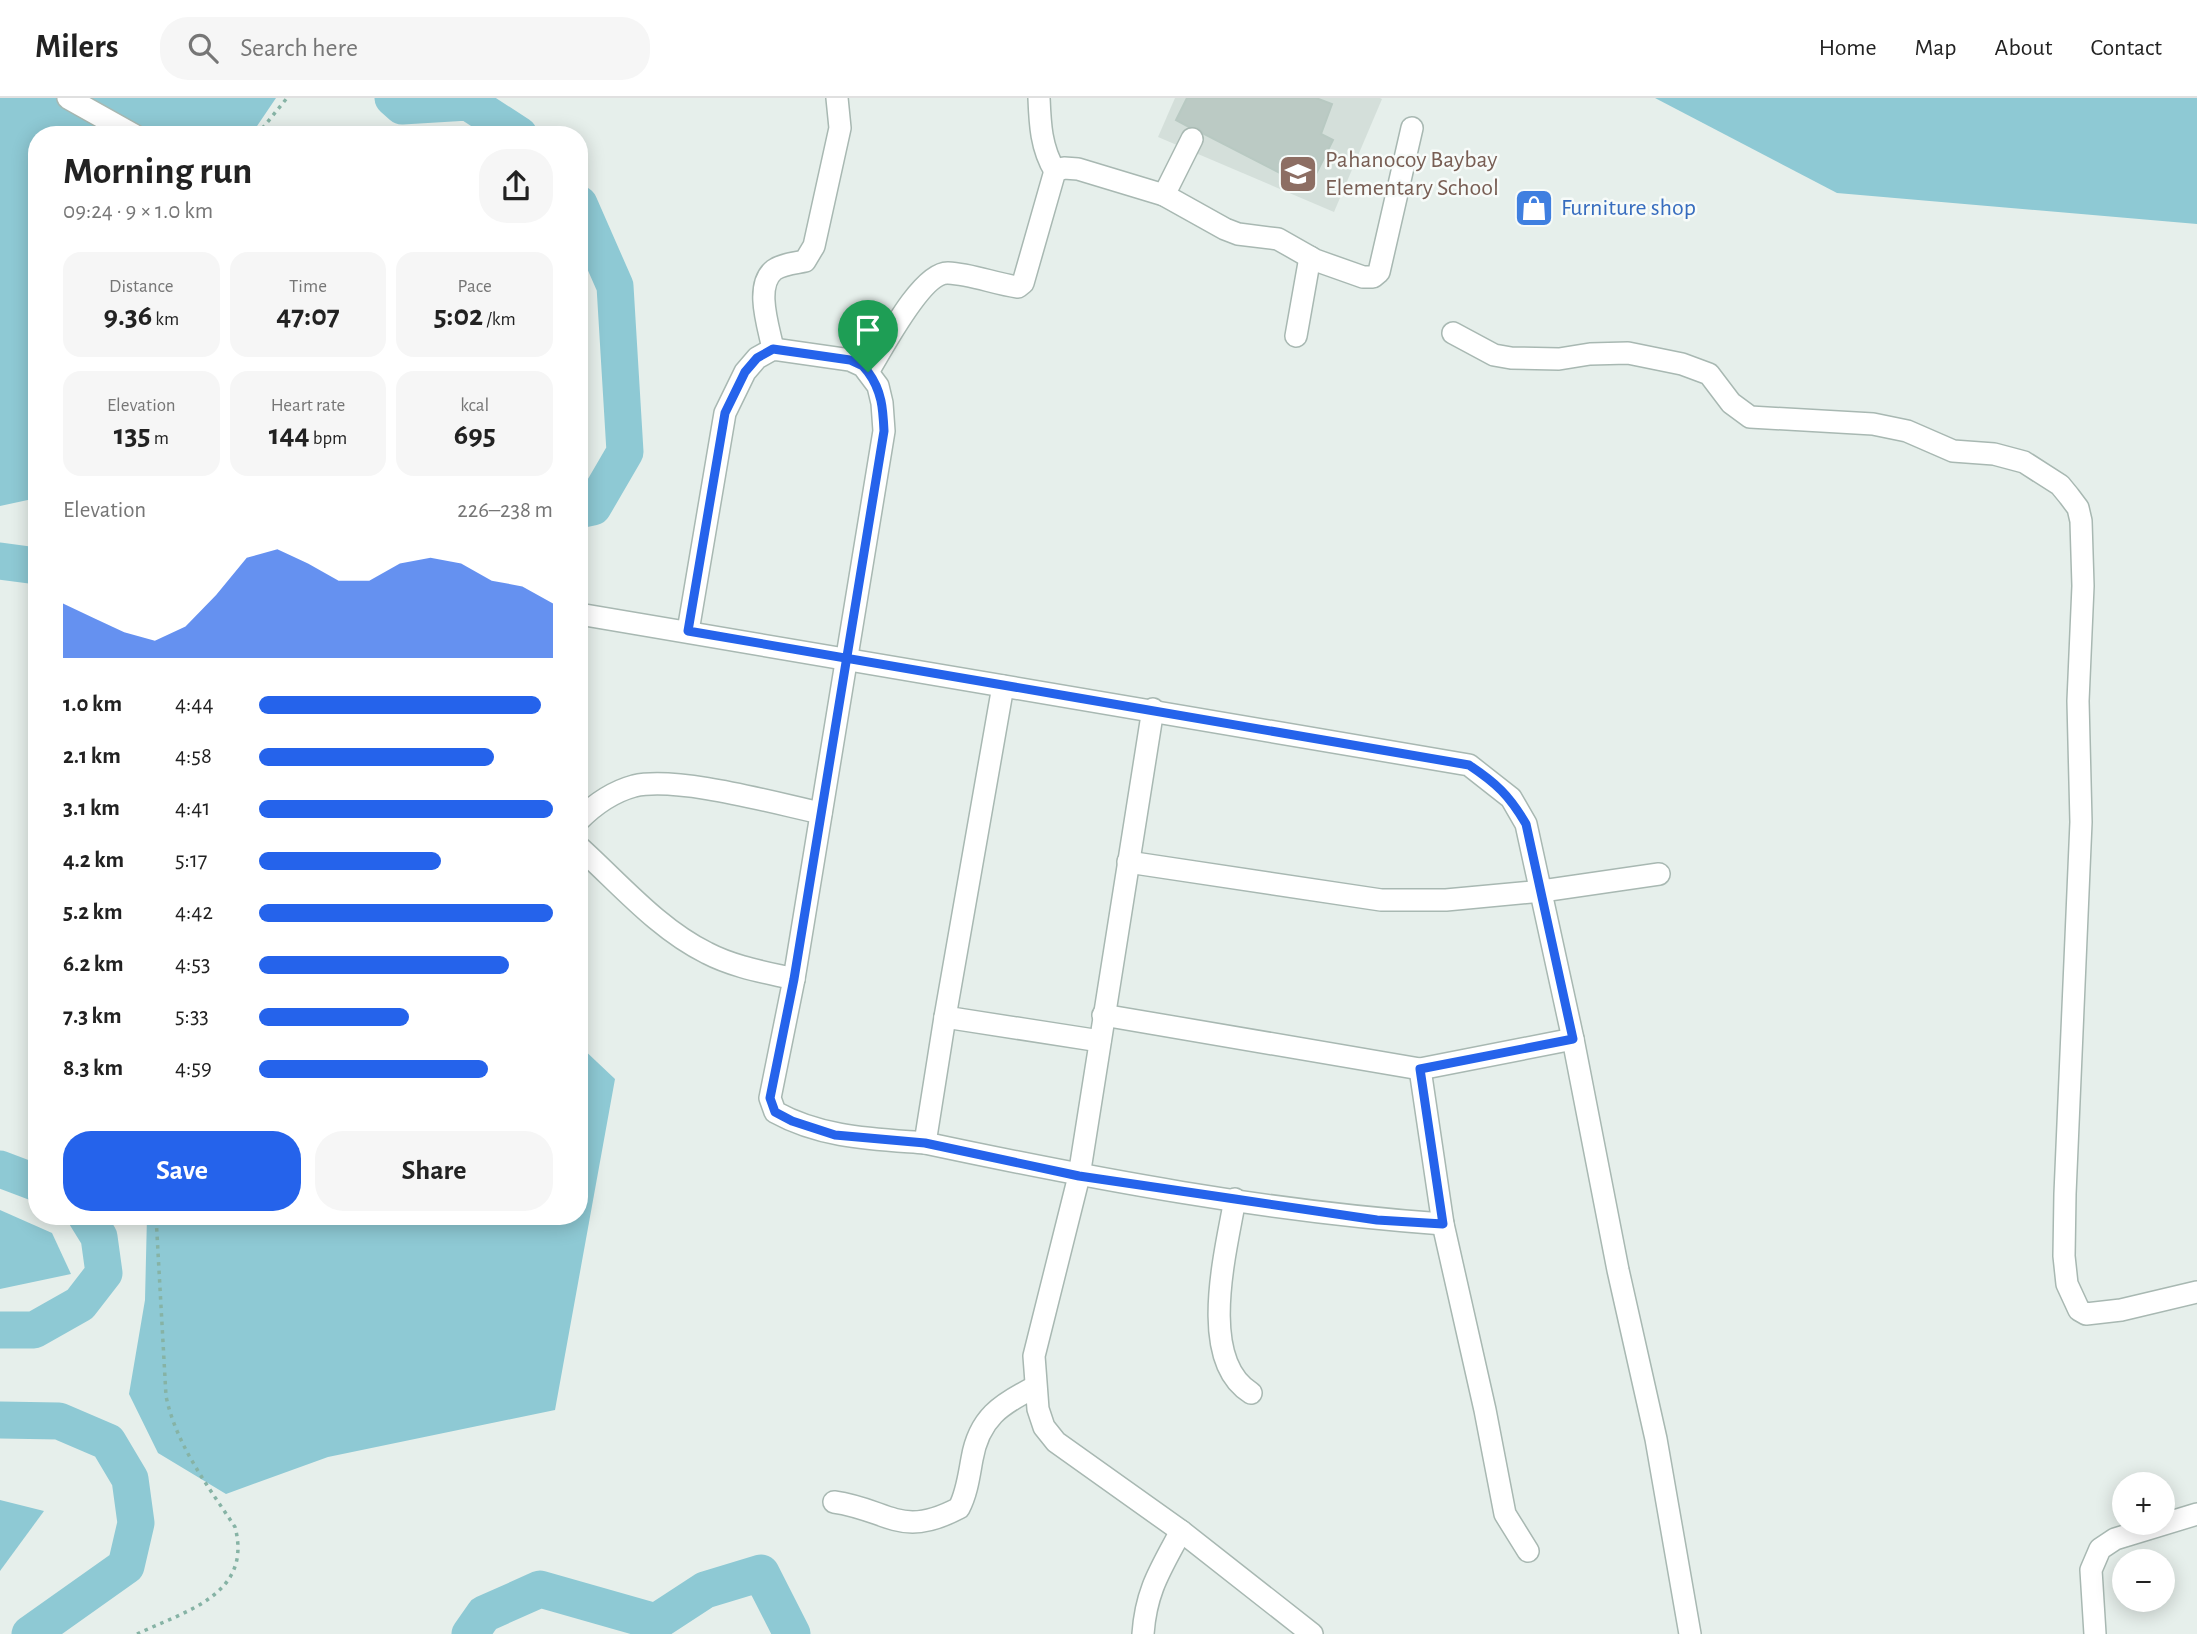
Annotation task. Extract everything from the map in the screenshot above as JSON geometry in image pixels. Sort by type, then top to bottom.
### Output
[{"type":"street","points":[[68,98],[118,126]]},
{"type":"street","points":[[773,349],[762,298],[774,269],[805,261],[814,246],[840,128],[837,98]]},
{"type":"street","points":[[868,372],[917,294],[933,277],[946,272],[1004,285],[1018,287],[1023,284],[1055,171],[1046,156],[1042,141],[1039,98]]},
{"type":"street","points":[[1055,171],[1064,168],[1077,169],[1164,195],[1225,229],[1238,234],[1278,239],[1310,257],[1363,277],[1373,277],[1379,272],[1412,128]]},
{"type":"street","points":[[1164,195],[1192,139]]},
{"type":"street","points":[[1296,336],[1310,257]]},
{"type":"street","points":[[1453,333],[1494,355],[1511,358],[1559,359],[1590,354],[1628,353],[1682,364],[1709,374],[1731,403],[1750,417],[1873,424],[1907,431],[1953,451],[1994,454],[2024,462],[2060,485],[2069,496],[2078,508],[2081,522],[2083,586],[2078,701],[2081,822],[2065,1194],[2064,1256],[2067,1283],[2079,1310],[2086,1314],[2121,1310],[2197,1292]]},
{"type":"street","points":[[688,631],[725,413],[745,372],[757,358],[773,349],[850,360],[863,366],[880,394],[884,431],[794,979],[770,1098],[775,1112],[792,1121],[835,1135],[925,1143],[1079,1176],[1377,1220],[1443,1224]]},
{"type":"street","points":[[588,615],[1153,709],[1469,765],[1493,781],[1516,807],[1526,824],[1542,891],[1618,1270],[1656,1439],[1690,1634]]},
{"type":"street","points":[[925,1143],[1003,686]]},
{"type":"street","points":[[1153,709],[1079,1176],[1034,1356],[1035,1387],[1044,1427],[1056,1441],[1181,1531],[1312,1634]]},
{"type":"street","points":[[588,812],[601,800],[634,786],[660,784],[705,789],[821,813]]},
{"type":"street","points":[[588,855],[671,930],[706,953],[748,969],[794,979]]},
{"type":"street","points":[[1128,862],[1381,900],[1446,900],[1542,891],[1659,874]]},
{"type":"street","points":[[1103,1015],[1420,1069],[1573,1039]]},
{"type":"street","points":[[945,1017],[1100,1041]]},
{"type":"street","points":[[1420,1069],[1443,1224],[1485,1410],[1505,1514],[1528,1551]]},
{"type":"street","points":[[1235,1199],[1220,1283],[1220,1321],[1227,1368],[1239,1385],[1251,1393]]},
{"type":"street","points":[[835,1502],[857,1505],[887,1520],[900,1522],[943,1517],[959,1508],[968,1480],[975,1441],[983,1427],[1000,1406],[1035,1387]]},
{"type":"street","points":[[2095,1634],[2091,1570],[2100,1549],[2115,1539],[2197,1514]]},
{"type":"street","points":[[1143,1634],[1150,1589],[1181,1531]]},
{"type":"path","points":[[264,126],[287,98]]},
{"type":"path","points":[[137,1634],[199,1605],[225,1586],[234,1573],[239,1540],[235,1527],[190,1458],[170,1416],[166,1396],[156,1225]]},
{"type":"shaded area","name":"Pahanocoy Baybay Elementary School","points":[[1175,98],[1382,99],[1334,212],[1158,137]]},
{"type":"water","points":[[0,98],[276,98],[257,126],[28,126],[28,500],[0,506]]},
{"type":"water","points":[[1655,98],[2197,98],[2197,224],[1837,193]]},
{"type":"water","points":[[588,1054],[615,1079],[555,1410],[328,1457],[226,1494],[158,1453],[129,1394],[145,1300],[147,1225],[588,1225]]},
{"type":"water","points":[[0,1210],[28,1222],[28,1225],[52,1233],[71,1274],[0,1289]]},
{"type":"water","points":[[0,1500],[44,1511],[0,1571]]},
{"type":"building","points":[[1187,98],[1316,98],[1332,104],[1321,134],[1333,140],[1309,188],[1204,134],[1198,128],[1189,127],[1176,120]]},
{"type":"waterway","points":[[393,98],[402,106],[468,102],[505,126]]},
{"type":"waterway","points":[[588,224],[615,286],[625,452],[593,507],[588,508]]},
{"type":"waterway","points":[[0,561],[28,565]]},
{"type":"waterway","points":[[0,1169],[28,1180]]},
{"type":"waterway","points":[[0,1330],[34,1330],[80,1304],[104,1273],[99,1237],[92,1225]]},
{"type":"waterway","points":[[0,1420],[59,1421],[108,1442],[130,1479],[136,1523],[126,1566],[30,1634]]},
{"type":"waterway","points":[[470,1634],[484,1614],[540,1589],[656,1622],[705,1590],[761,1573],[792,1634]]},
{"type":"place","name":"Pahanocoy Baybay Elementary School","points":[[1298,174]]},
{"type":"place","name":"Furniture shop","points":[[1534,208]]},
{"type":"route","points":[[868,372],[863,366],[850,360],[773,349],[757,358],[745,372],[725,413],[688,631],[847,659],[1003,686],[1153,709],[1469,765],[1493,781],[1511,798],[1526,824],[1573,1039],[1420,1069],[1443,1224],[1377,1220],[1079,1176],[925,1143],[835,1135],[792,1121],[775,1112],[770,1098],[794,979],[847,659],[884,431],[878,386],[868,372]]}]
